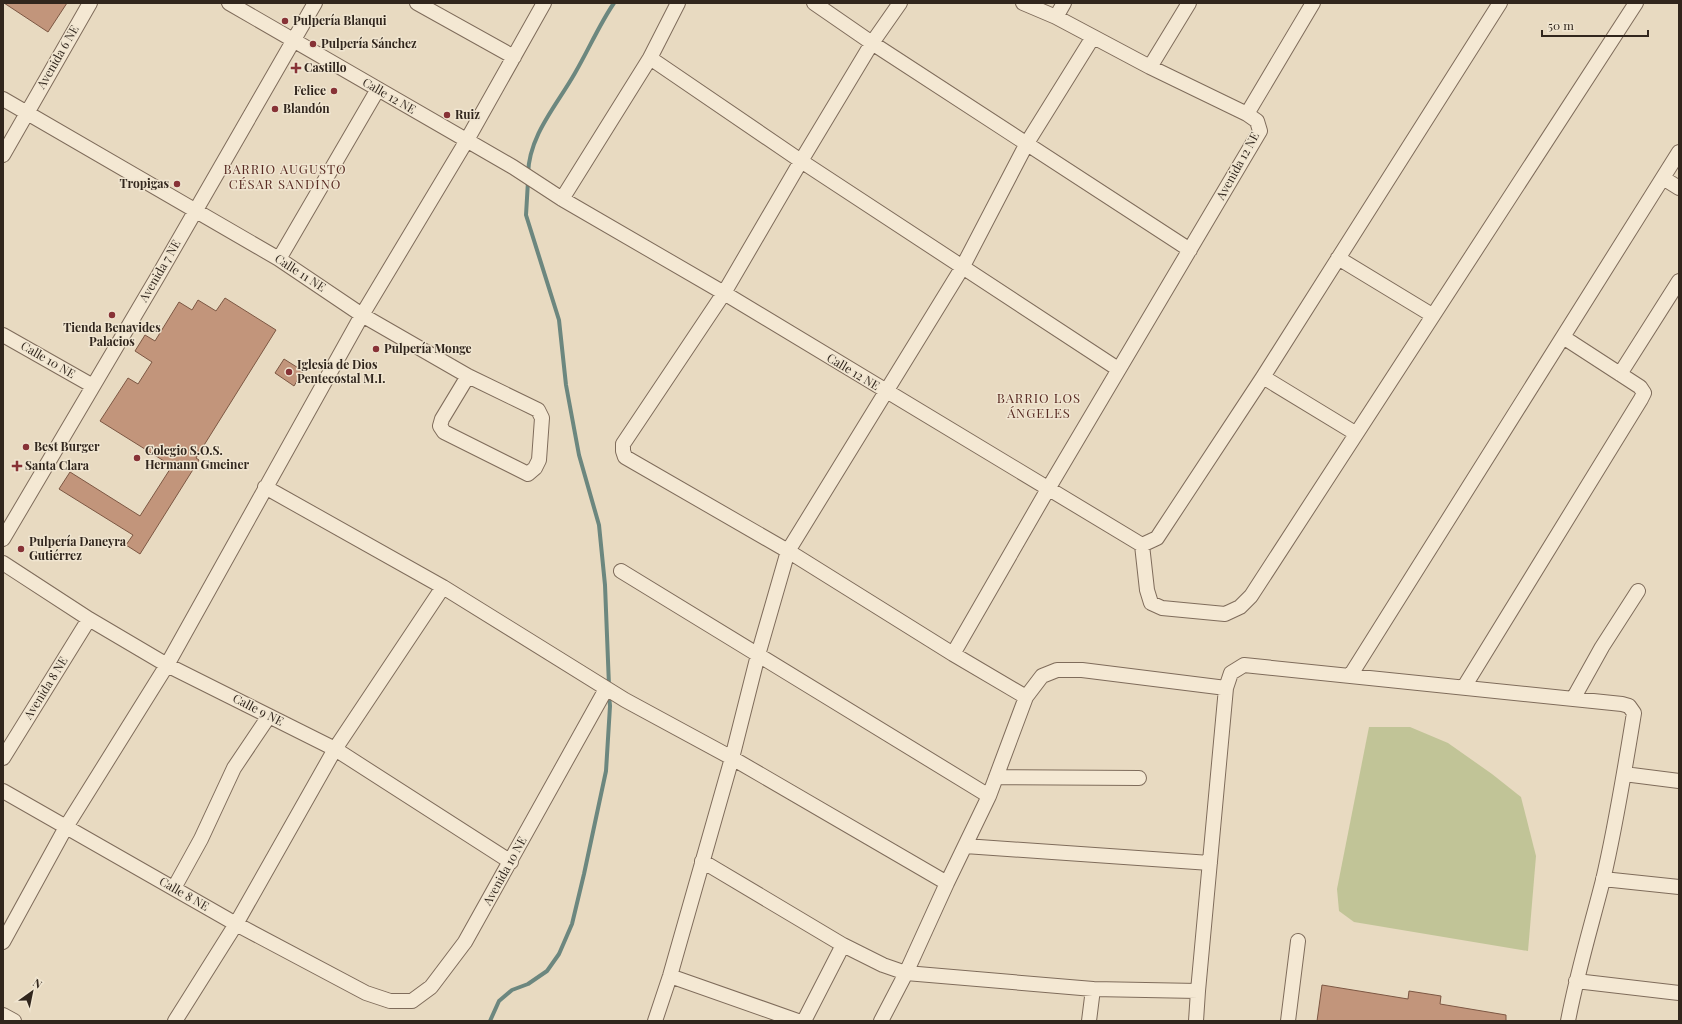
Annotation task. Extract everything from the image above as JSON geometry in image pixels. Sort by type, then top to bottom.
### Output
[{"type":"street","name":"Avenida 6 NE","points":[[3,155],[26,112],[90,3]]},
{"type":"street","name":"Calle 12 NE","points":[[230,3],[513,167],[562,199],[724,293],[1142,545]]},
{"type":"street","name":"Avenida 7 NE","points":[[3,539],[158,276],[293,40],[316,3]]},
{"type":"street","points":[[418,3],[514,57]]},
{"type":"street","points":[[3,942],[66,827],[167,665],[362,315],[467,140],[544,3]]},
{"type":"street","points":[[562,199],[650,58],[678,3]]},
{"type":"street","points":[[814,3],[872,43],[1190,250]]},
{"type":"street","points":[[900,3],[872,43],[724,293],[623,444],[623,451],[625,456],[788,551],[952,654],[1026,697]]},
{"type":"street","points":[[1023,3],[1056,17],[1150,67],[1247,114]]},
{"type":"street","points":[[1056,17],[1064,3]]},
{"type":"street","points":[[1150,67],[1189,3]]},
{"type":"street","name":"Avenida 12 NE","points":[[952,654],[1118,369],[1260,131],[1257,121],[1247,114],[1313,3]]},
{"type":"street","points":[[1500,3],[1263,377],[1157,538],[1142,545],[1147,590],[1151,603],[1162,608],[1225,614],[1240,607],[1251,596],[1355,433],[1636,3]]},
{"type":"street","points":[[655,1021],[670,976],[732,758],[758,655],[788,551],[962,268],[1027,143],[1093,37]]},
{"type":"street","points":[[650,58],[962,268],[1118,369]]},
{"type":"street","points":[[279,259],[378,89]]},
{"type":"street","name":"Calle 11 NE","points":[[3,99],[279,259],[362,315],[468,376],[538,410],[542,418],[539,460],[535,468],[528,474],[444,432],[440,426],[442,419],[468,376]]},
{"type":"street","points":[[1350,676],[1679,152]]},
{"type":"street","points":[[1663,178],[1679,188]]},
{"type":"street","points":[[1338,258],[1432,315]]},
{"type":"street","points":[[1620,374],[1679,281]]},
{"type":"street","name":"Calle 10 NE","points":[[3,335],[93,386]]},
{"type":"street","points":[[1464,688],[1644,393],[1640,387],[1563,337]]},
{"type":"street","points":[[1263,377],[1355,433]]},
{"type":"street","points":[[265,487],[443,587],[606,689],[732,758],[947,883]]},
{"type":"street","name":"Calle 9 NE","points":[[3,562],[89,619],[167,665],[335,749],[511,862]]},
{"type":"street","points":[[621,572],[989,796]]},
{"type":"street","points":[[175,1021],[236,924],[335,749],[443,587]]},
{"type":"street","points":[[1573,699],[1602,648],[1638,591]]},
{"type":"street","name":"Avenida 8 NE","points":[[3,758],[89,619]]},
{"type":"street","points":[[1196,1021],[1226,688],[1231,673],[1244,665],[1622,704],[1629,706],[1634,713],[1624,774],[1603,879],[1576,981],[1568,1021]]},
{"type":"street","points":[[881,1021],[906,973],[989,796],[1026,697],[1042,676],[1057,670],[1082,670],[1226,688]]},
{"type":"street","name":"Avenida 10 NE","points":[[366,993],[390,1001],[412,1001],[431,987],[465,942],[511,862],[606,689]]},
{"type":"street","points":[[174,888],[201,839],[234,768],[269,716]]},
{"type":"street","points":[[1624,774],[1679,781]]},
{"type":"street","points":[[996,777],[1139,778]]},
{"type":"street","name":"Calle 8 NE","points":[[3,791],[236,924],[366,993]]},
{"type":"street","points":[[965,846],[1210,863]]},
{"type":"street","points":[[702,861],[843,945],[883,965],[906,973],[1093,989],[1198,990]]},
{"type":"street","points":[[1603,879],[1679,887]]},
{"type":"street","points":[[1288,1021],[1298,940]]},
{"type":"street","points":[[804,1021],[843,945]]},
{"type":"street","points":[[670,976],[798,1021]]},
{"type":"street","points":[[1576,981],[1679,993]]},
{"type":"street","points":[[1089,1021],[1093,989]]},
{"type":"street","points":[[3,1015],[14,1021]]},
{"type":"green space","points":[[1369,727],[1410,727],[1448,743],[1492,774],[1521,797],[1536,856],[1528,951],[1354,922],[1339,911],[1337,889]]},
{"type":"building","points":[[4,3],[67,3],[48,32]]},
{"type":"building","points":[[225,298],[276,330],[196,458],[199,460],[140,554],[126,545],[133,535],[59,489],[70,472],[140,516],[172,466],[100,421],[128,378],[138,384],[152,362],[135,351],[145,335],[155,341],[179,302],[192,310],[198,300],[216,311]]},
{"type":"building","name":"Iglesia de Dios Pentecostal M.I.","points":[[284,359],[303,371],[294,386],[275,373]]},
{"type":"building","points":[[1322,985],[1408,999],[1409,991],[1441,996],[1440,1004],[1506,1015],[1506,1021],[1317,1021]]},
{"type":"waterway","points":[[528,174],[533,146],[545,121],[575,73],[614,3]]},
{"type":"waterway","points":[[528,181],[526,215],[559,320],[566,385],[579,455],[599,525],[605,585],[609,686]]},
{"type":"waterway","points":[[490,1021],[499,1001],[512,990],[528,984],[547,971],[559,954],[572,924],[606,771],[610,706],[609,695]]},
{"type":"place","name":"Pulpería Blanqui","points":[[285,21]]},
{"type":"place","name":"Pulpería Sánchez","points":[[313,44]]},
{"type":"place","name":"Castillo","points":[[296,68]]},
{"type":"place","name":"Felice","points":[[334,91]]},
{"type":"place","name":"Blandón","points":[[275,109]]},
{"type":"place","name":"Ruiz","points":[[447,115]]},
{"type":"place","name":"Tropigas","points":[[177,184]]},
{"type":"place","name":"Tienda Benavides Palacios","points":[[112,315]]},
{"type":"place","name":"Pulpería Monge","points":[[376,349]]},
{"type":"place","name":"Iglesia de Dios Pentecostal M.I.","points":[[289,372]]},
{"type":"place","name":"Best Burger","points":[[26,447]]},
{"type":"place","name":"Colegio S.O.S. Hermann Gmeiner","points":[[137,458]]},
{"type":"place","name":"Santa Clara","points":[[17,466]]},
{"type":"place","name":"Pulpería Daneyra Gutiérrez","points":[[21,549]]},
{"type":"district","name":"BARRIO AUGUSTO CÉSAR SANDINO","points":[[285,176]]},
{"type":"district","name":"BARRIO LOS ÁNGELES","points":[[1039,406]]}]
